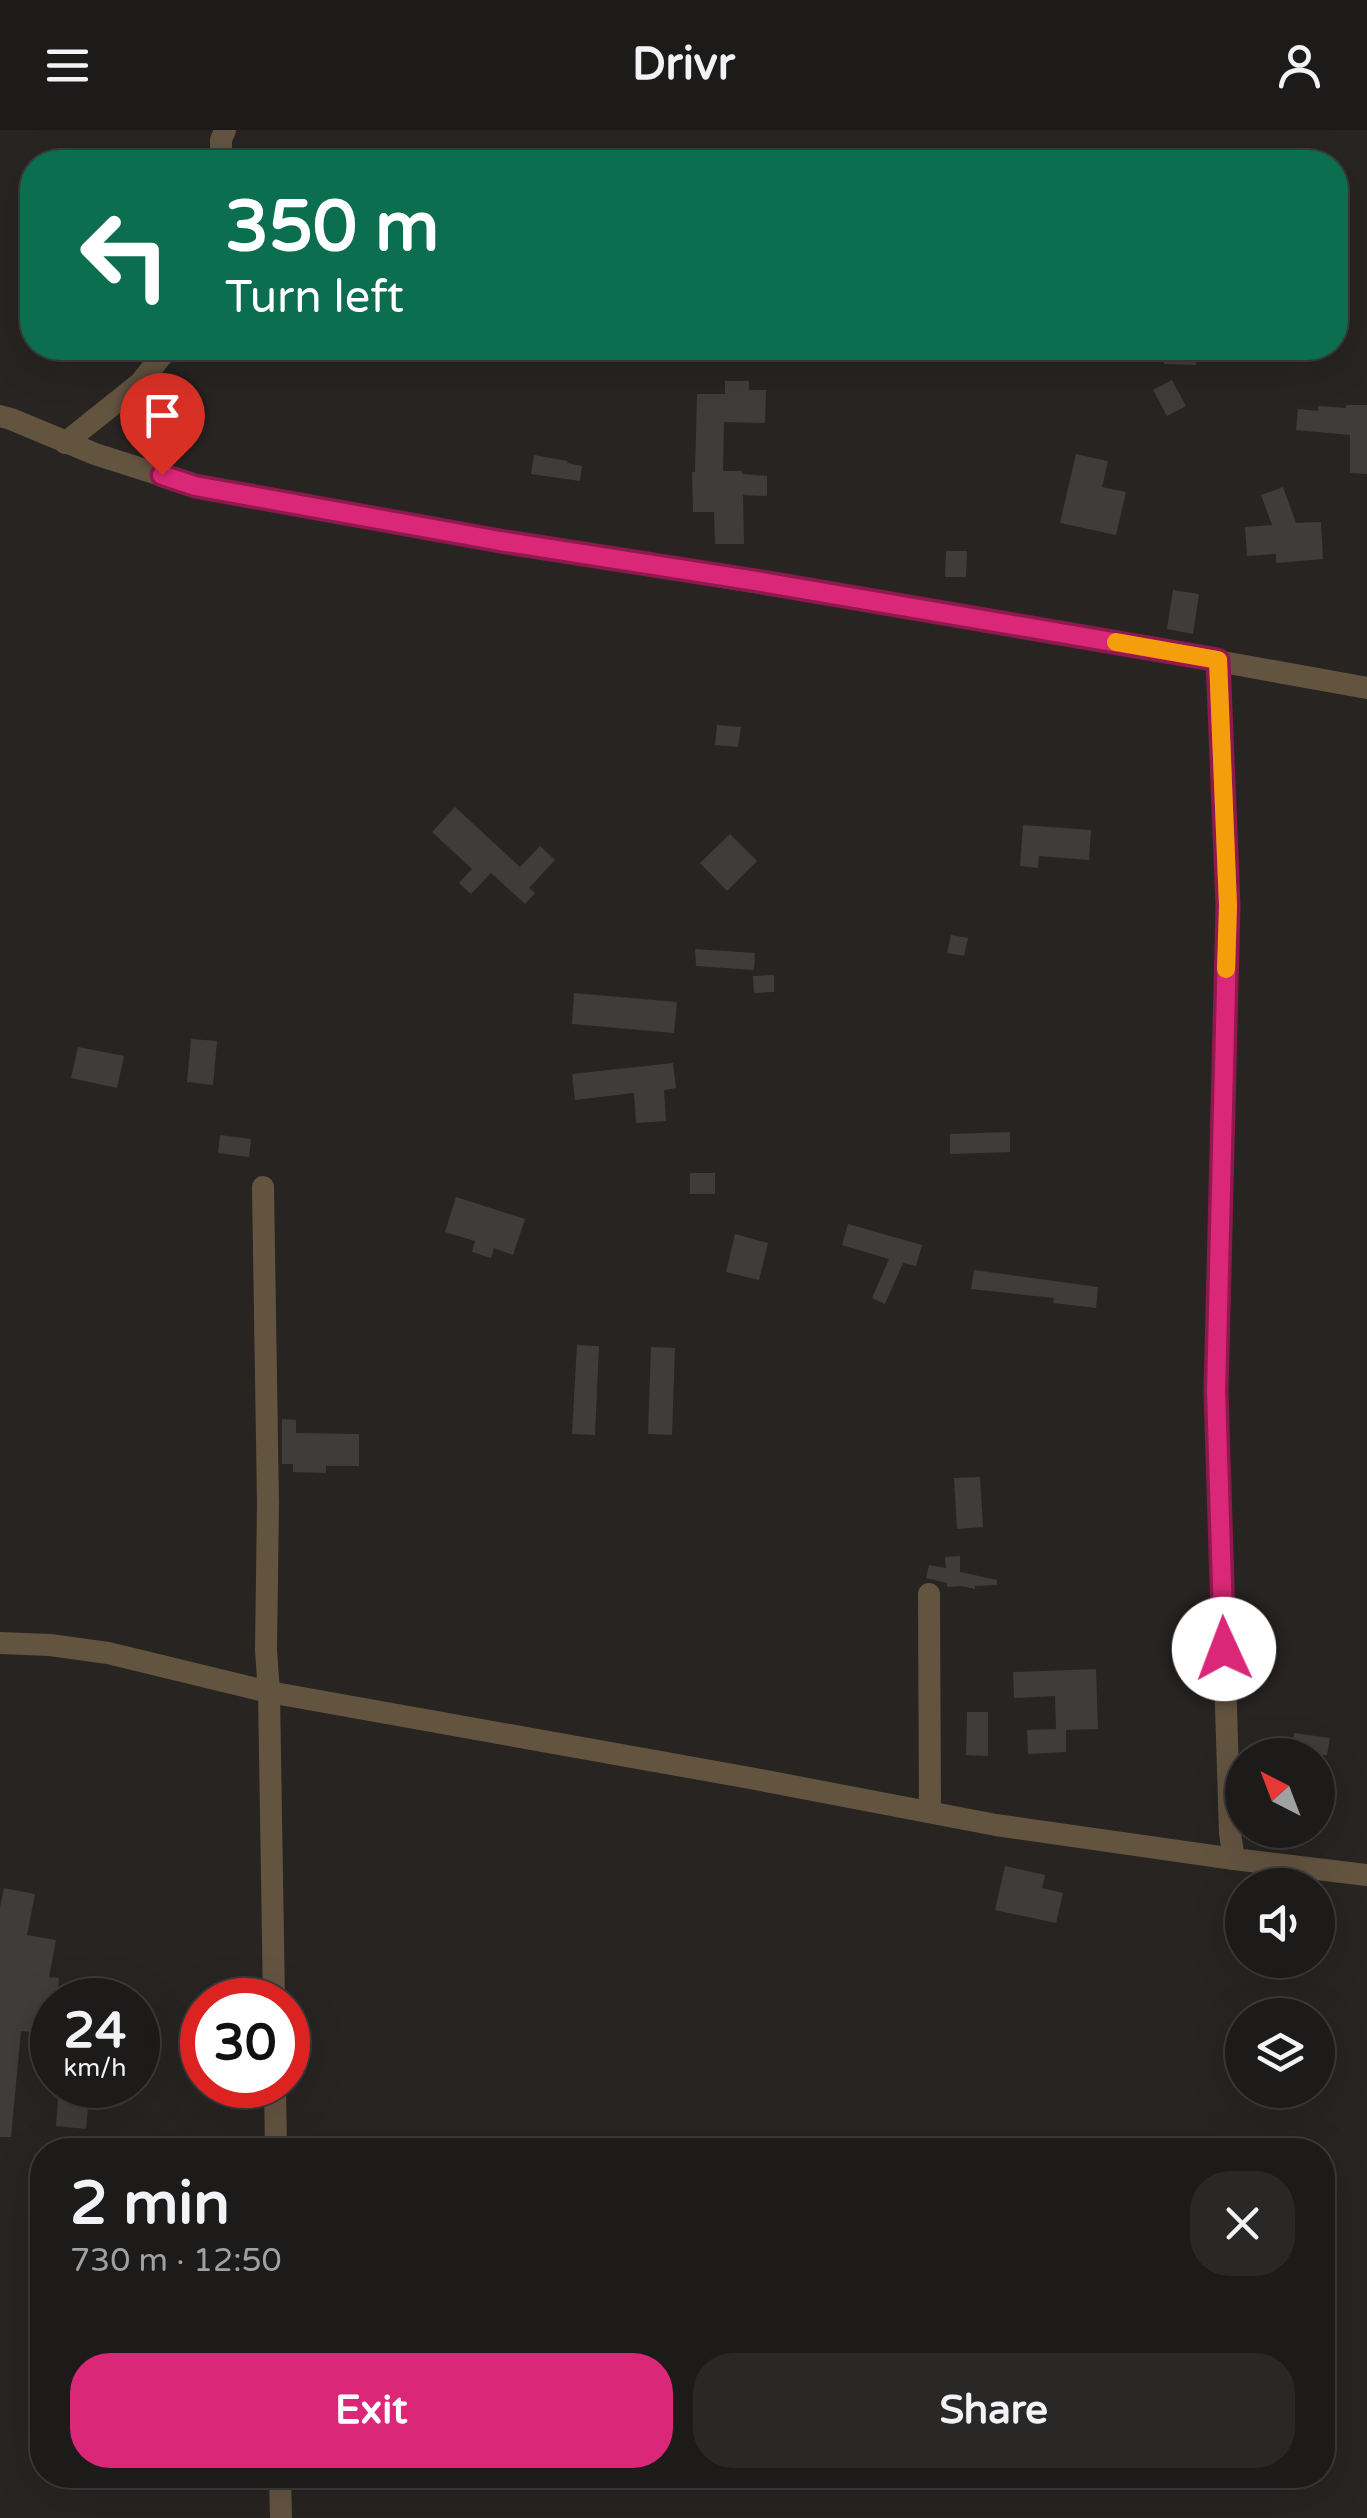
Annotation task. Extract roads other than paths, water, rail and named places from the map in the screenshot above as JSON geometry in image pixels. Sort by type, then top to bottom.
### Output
[{"type":"street","points":[[65,443],[140,382],[158,360]]},
{"type":"street","points":[[0,416],[65,443],[195,486],[1367,688]]},
{"type":"street","points":[[1218,660],[1228,906],[1216,1391],[1234,1859]]},
{"type":"street","points":[[263,1186],[266,1650],[274,1978]]},
{"type":"street","points":[[929,1594],[930,1812]]},
{"type":"street","points":[[0,1643],[108,1653],[268,1692],[996,1825],[1367,1875]]},
{"type":"street","points":[[275,2108],[276,2138]]},
{"type":"street","points":[[280,2488],[280,2518]]}]
